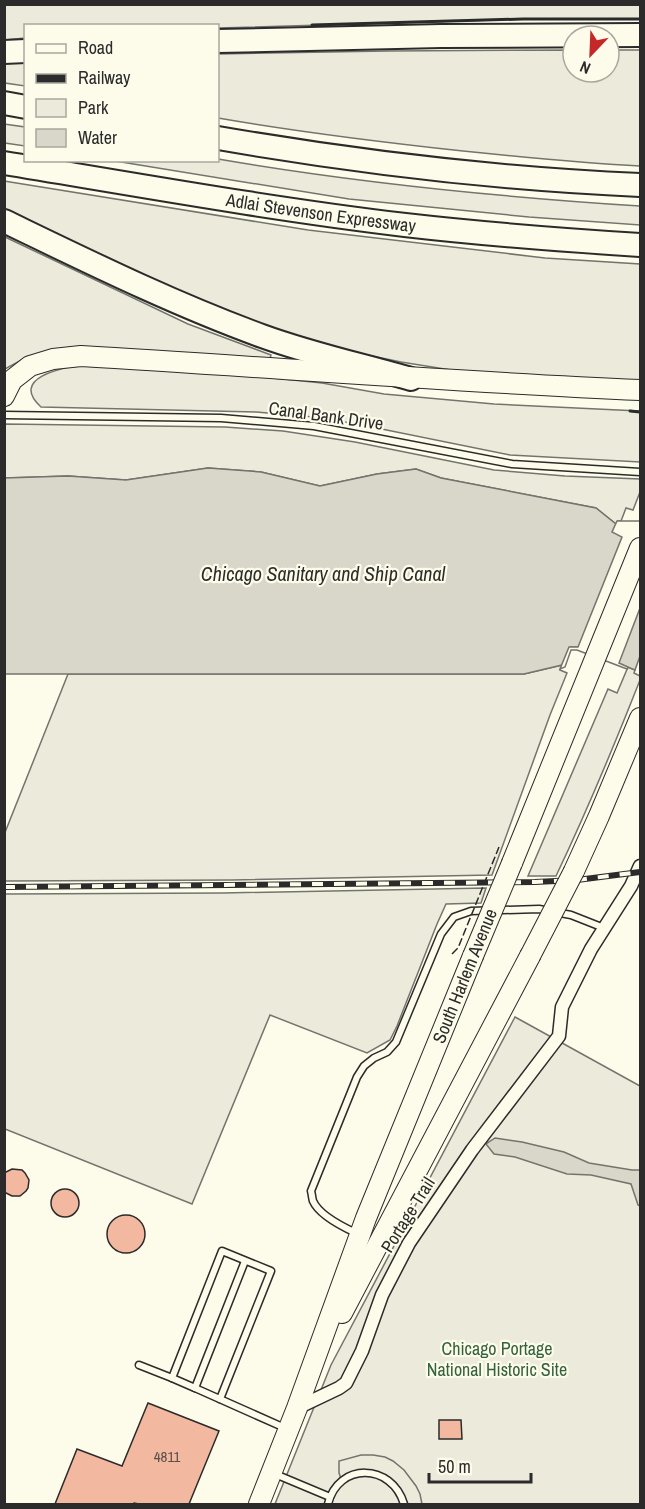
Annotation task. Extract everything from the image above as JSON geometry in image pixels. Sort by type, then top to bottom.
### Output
[{"type":"highway","points":[[219,41],[640,34]]},
{"type":"highway","points":[[4,52],[24,51]]},
{"type":"highway","points":[[4,104],[24,107]]},
{"type":"highway","points":[[219,138],[322,155],[486,175],[640,185]]},
{"type":"highway","name":"Adlai Stevenson Expressway","points":[[4,163],[262,206],[391,223],[517,237],[640,245]]},
{"type":"highway","points":[[4,221],[160,295],[263,337],[411,379]]},
{"type":"main road","points":[[4,396],[12,380],[30,366],[53,359],[81,356],[411,379],[640,390]]},
{"type":"main road","name":"South Harlem Avenue","points":[[259,1504],[289,1430],[359,1235],[640,548]]},
{"type":"main road","name":"South Harlem Avenue","points":[[297,1408],[354,1288],[566,887],[640,718]]},
{"type":"street","points":[[604,929],[637,880],[640,866]]},
{"type":"street","name":"Portage Trail","points":[[297,1408],[346,1383],[362,1351],[382,1295],[409,1243],[472,1149],[559,1036],[562,1007],[591,949],[604,929]]},
{"type":"lane","name":"Canal Bank Drive","points":[[4,415],[221,418],[314,426],[512,464],[640,472]]},
{"type":"lane","points":[[359,1235],[337,1224],[325,1213],[314,1202],[311,1191],[357,1077],[364,1066],[387,1052],[396,1042],[441,934],[454,917],[471,911],[539,909],[571,915],[604,929]]},
{"type":"lane","points":[[172,1378],[222,1251],[271,1271],[220,1399]]},
{"type":"lane","points":[[195,1388],[245,1261]]},
{"type":"lane","points":[[140,1365],[289,1430]]},
{"type":"lane","points":[[272,1473],[330,1497]]},
{"type":"lane","points":[[328,1504],[335,1488],[342,1481],[362,1473],[373,1474],[389,1481],[400,1494],[404,1504]]},
{"type":"green space","points":[[5,4],[640,4],[640,19],[523,19],[219,28],[219,24],[24,24],[24,38],[5,40]]},
{"type":"green space","points":[[561,50],[561,84],[621,84],[621,50],[640,50],[640,166],[432,148],[219,118],[219,54]]},
{"type":"green space","points":[[5,62],[24,62],[24,86],[5,83]]},
{"type":"green space","points":[[4,124],[24,127],[24,146],[5,143]]},
{"type":"green space","points":[[219,159],[429,188],[640,206],[640,225],[529,217],[349,199],[121,162],[219,162]]},
{"type":"green space","points":[[4,181],[308,230],[545,258],[640,264],[640,381],[515,376],[451,370],[401,362],[333,348],[221,313],[5,212]]},
{"type":"green space","points":[[5,237],[188,324],[271,355],[269,363],[27,357],[5,369]]},
{"type":"green space","points":[[83,364],[195,370],[322,383],[384,394],[494,404],[639,411],[640,462],[510,455],[357,424],[305,416],[256,412],[41,407],[33,397],[31,389],[35,382],[52,372]]},
{"type":"green space","points":[[5,424],[225,427],[283,431],[355,442],[494,470],[640,479],[640,492],[633,510],[626,508],[621,521],[616,524],[596,508],[441,478],[416,469],[377,474],[320,486],[261,472],[208,468],[126,480],[68,476],[5,478]]},
{"type":"green space","points":[[562,665],[560,670],[567,673],[492,875],[5,881],[4,835],[68,674],[524,674]]},
{"type":"green space","points":[[628,667],[635,670],[634,673],[640,676],[640,680],[579,827],[556,876],[528,876],[608,689],[617,693]]},
{"type":"green space","points":[[486,888],[481,903],[446,904],[390,1040],[367,1053],[270,1015],[192,1204],[5,1129],[5,894]]},
{"type":"green space","name":"Chicago Portage National Historic Site","points":[[515,1017],[640,1086],[640,1504],[275,1504],[331,1365]]},
{"type":"shaded area","points":[[361,1455],[385,1457],[393,1461],[404,1470],[416,1486],[422,1504],[404,1504],[389,1481],[362,1473],[342,1481],[339,1461]]},
{"type":"water","name":"Chicago Sanitary and Ship Canal","points":[[208,468],[261,472],[320,486],[377,474],[416,469],[441,478],[596,508],[616,524],[640,524],[640,656],[635,670],[578,647],[570,647],[562,665],[524,674],[5,674],[4,478],[68,476],[126,480]]},
{"type":"water","points":[[495,1138],[564,1152],[589,1163],[640,1170],[640,1206],[631,1184],[591,1175],[567,1174],[515,1157],[494,1154],[486,1144]]},
{"type":"pier","points":[[617,521],[640,521],[640,608],[619,663],[628,667],[627,669],[577,650],[571,650],[565,667],[560,669],[569,647],[578,647],[622,537],[612,532]]},
{"type":"building","points":[[12,1169],[22,1170],[29,1180],[28,1188],[20,1196],[12,1196],[4,1192],[4,1173]]},
{"type":"building","points":[[65,1189],[75,1193],[79,1203],[75,1213],[65,1217],[55,1213],[51,1203],[55,1193]]},
{"type":"building","points":[[126,1215],[140,1220],[145,1234],[140,1248],[126,1253],[112,1248],[107,1234],[112,1220]]},
{"type":"building","points":[[148,1403],[219,1431],[189,1504],[55,1504],[77,1449],[122,1466]]},
{"type":"building","points":[[439,1420],[461,1420],[462,1439],[439,1439]]},
{"type":"railway","points":[[4,887],[535,882],[577,880],[640,872]]},
{"type":"fence","points":[[452,954],[458,948],[499,847]]},
{"type":"wall","points":[[312,25],[523,19],[640,19]]},
{"type":"wall","points":[[630,411],[640,412]]}]
